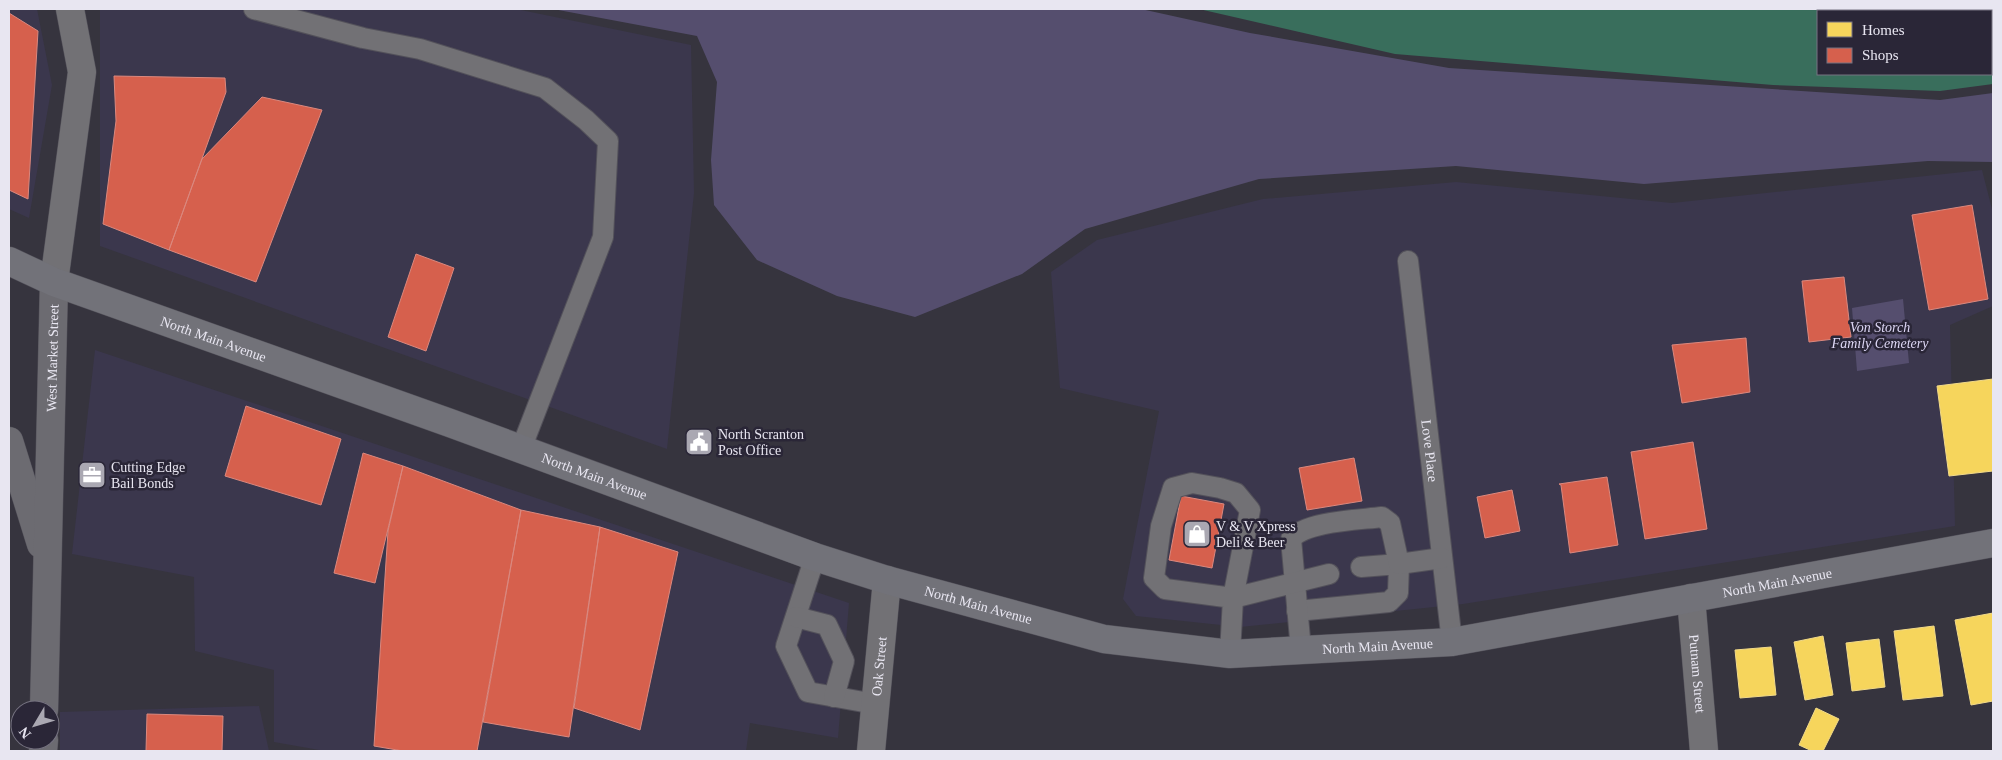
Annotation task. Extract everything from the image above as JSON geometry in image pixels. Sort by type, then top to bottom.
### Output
[{"type":"main road","name":"North Main Avenue","points":[[9,262],[54,282],[521,449],[814,557],[887,580],[1104,639],[1230,654],[1452,642],[1993,543]]},
{"type":"main road","name":"West Market Street","points":[[44,700],[54,282]]},
{"type":"main road","points":[[9,441],[47,566]]},
{"type":"street","name":"West Market Street","points":[[54,282],[82,72],[70,9]]},
{"type":"street","name":"Oak Street","points":[[870,751],[887,580]]},
{"type":"street","name":"Putnam Street","points":[[1691,598],[1704,751]]},
{"type":"lane","points":[[254,9],[363,38],[420,49],[545,88],[586,120],[608,141],[603,237],[521,449]]},
{"type":"lane","name":"Love Place","points":[[1408,261],[1452,642]]},
{"type":"lane","points":[[1230,654],[1233,598],[1250,510],[1236,493],[1220,488],[1192,483],[1173,488],[1161,526],[1154,578],[1165,589],[1233,598],[1328,574]]},
{"type":"lane","points":[[1297,610],[1389,602],[1398,593],[1399,564],[1390,523],[1382,517],[1324,524],[1296,533],[1291,539],[1294,584],[1301,650]]},
{"type":"lane","points":[[814,557],[786,646],[808,692],[875,704]]},
{"type":"lane","points":[[1361,567],[1442,558]]},
{"type":"lane","points":[[796,617],[827,625],[844,661],[834,697]]},
{"type":"shaded area","points":[[9,9],[37,9],[52,85],[29,218],[9,209]]},
{"type":"shaded area","points":[[100,9],[516,9],[691,45],[694,193],[667,449],[100,246]]},
{"type":"shaded area","points":[[1199,9],[1993,9],[1993,84],[1940,91],[1773,85],[1395,54]]},
{"type":"shaded area","points":[[1982,170],[1993,213],[1993,306],[1950,325],[1955,526],[1463,604],[1240,627],[1136,616],[1123,599],[1159,411],[1060,388],[1051,272],[1097,240],[1263,199],[1456,182],[1672,203]]},
{"type":"shaded area","points":[[95,350],[849,603],[838,738],[750,723],[746,751],[325,751],[274,742],[274,670],[195,651],[194,577],[72,554]]},
{"type":"shaded area","points":[[259,706],[269,751],[60,751],[60,712]]},
{"type":"green space","points":[[553,9],[1141,9],[1250,33],[1449,68],[1940,100],[1993,93],[1993,162],[1928,161],[1644,184],[1456,166],[1259,179],[1085,229],[1022,274],[915,317],[837,296],[757,260],[714,205],[711,160],[717,82],[697,36]]},
{"type":"green space","name":"Von Storch Family Cemetery","points":[[1903,299],[1909,363],[1857,371],[1852,308]]},
{"type":"building: Homes","points":[[1993,379],[1993,471],[1949,476],[1937,386]]},
{"type":"building: Homes","points":[[1993,613],[1993,701],[1971,705],[1955,620]]},
{"type":"building: Homes","points":[[1934,626],[1943,696],[1903,700],[1894,631]]},
{"type":"building: Homes","points":[[1823,636],[1833,695],[1805,700],[1794,642]]},
{"type":"building: Homes","points":[[1879,639],[1885,687],[1852,691],[1846,643]]},
{"type":"building: Homes","points":[[1771,647],[1776,695],[1740,698],[1735,650]]},
{"type":"building: Homes","points":[[1816,708],[1839,719],[1823,751],[1812,751],[1799,745]]},
{"type":"building: Shops","points":[[9,13],[38,31],[28,199],[9,190]]},
{"type":"building: Shops","points":[[114,76],[225,78],[226,92],[169,250],[103,224],[116,121]]},
{"type":"building: Shops","points":[[262,97],[322,110],[256,282],[169,250],[202,159]]},
{"type":"building: Shops","points":[[1972,205],[1988,299],[1929,310],[1912,215]]},
{"type":"building: Shops","points":[[416,254],[454,268],[426,351],[388,337]]},
{"type":"building: Shops","points":[[1844,277],[1851,337],[1809,342],[1802,281]]},
{"type":"building: Shops","points":[[1746,338],[1750,392],[1682,403],[1672,345]]},
{"type":"building: Shops","points":[[246,406],[341,439],[321,505],[225,476]]},
{"type":"building: Shops","points":[[1693,442],[1707,529],[1645,539],[1631,452]]},
{"type":"building: Shops","points":[[363,453],[403,466],[375,583],[334,573]]},
{"type":"building: Shops","points":[[1354,458],[1362,501],[1307,510],[1299,468]]},
{"type":"building: Shops","points":[[403,466],[521,510],[477,751],[403,751],[374,746],[388,531]]},
{"type":"building: Shops","points":[[1607,477],[1618,545],[1570,553],[1561,485],[1559,484]]},
{"type":"building: Shops","points":[[1512,490],[1520,531],[1485,538],[1477,497]]},
{"type":"building: Shops","points":[[1181,496],[1224,504],[1212,568],[1169,560]]},
{"type":"building: Shops","points":[[521,510],[600,527],[569,737],[483,722]]},
{"type":"building: Shops","points":[[600,527],[678,552],[640,730],[574,708]]},
{"type":"building: Shops","points":[[147,714],[223,716],[222,751],[146,751]]},
{"type":"place","name":"North Scranton Post Office","points":[[699,442]]},
{"type":"place","name":"Cutting Edge Bail Bonds","points":[[92,475]]},
{"type":"place","name":"V & V Xpress Deli & Beer","points":[[1197,534]]}]
